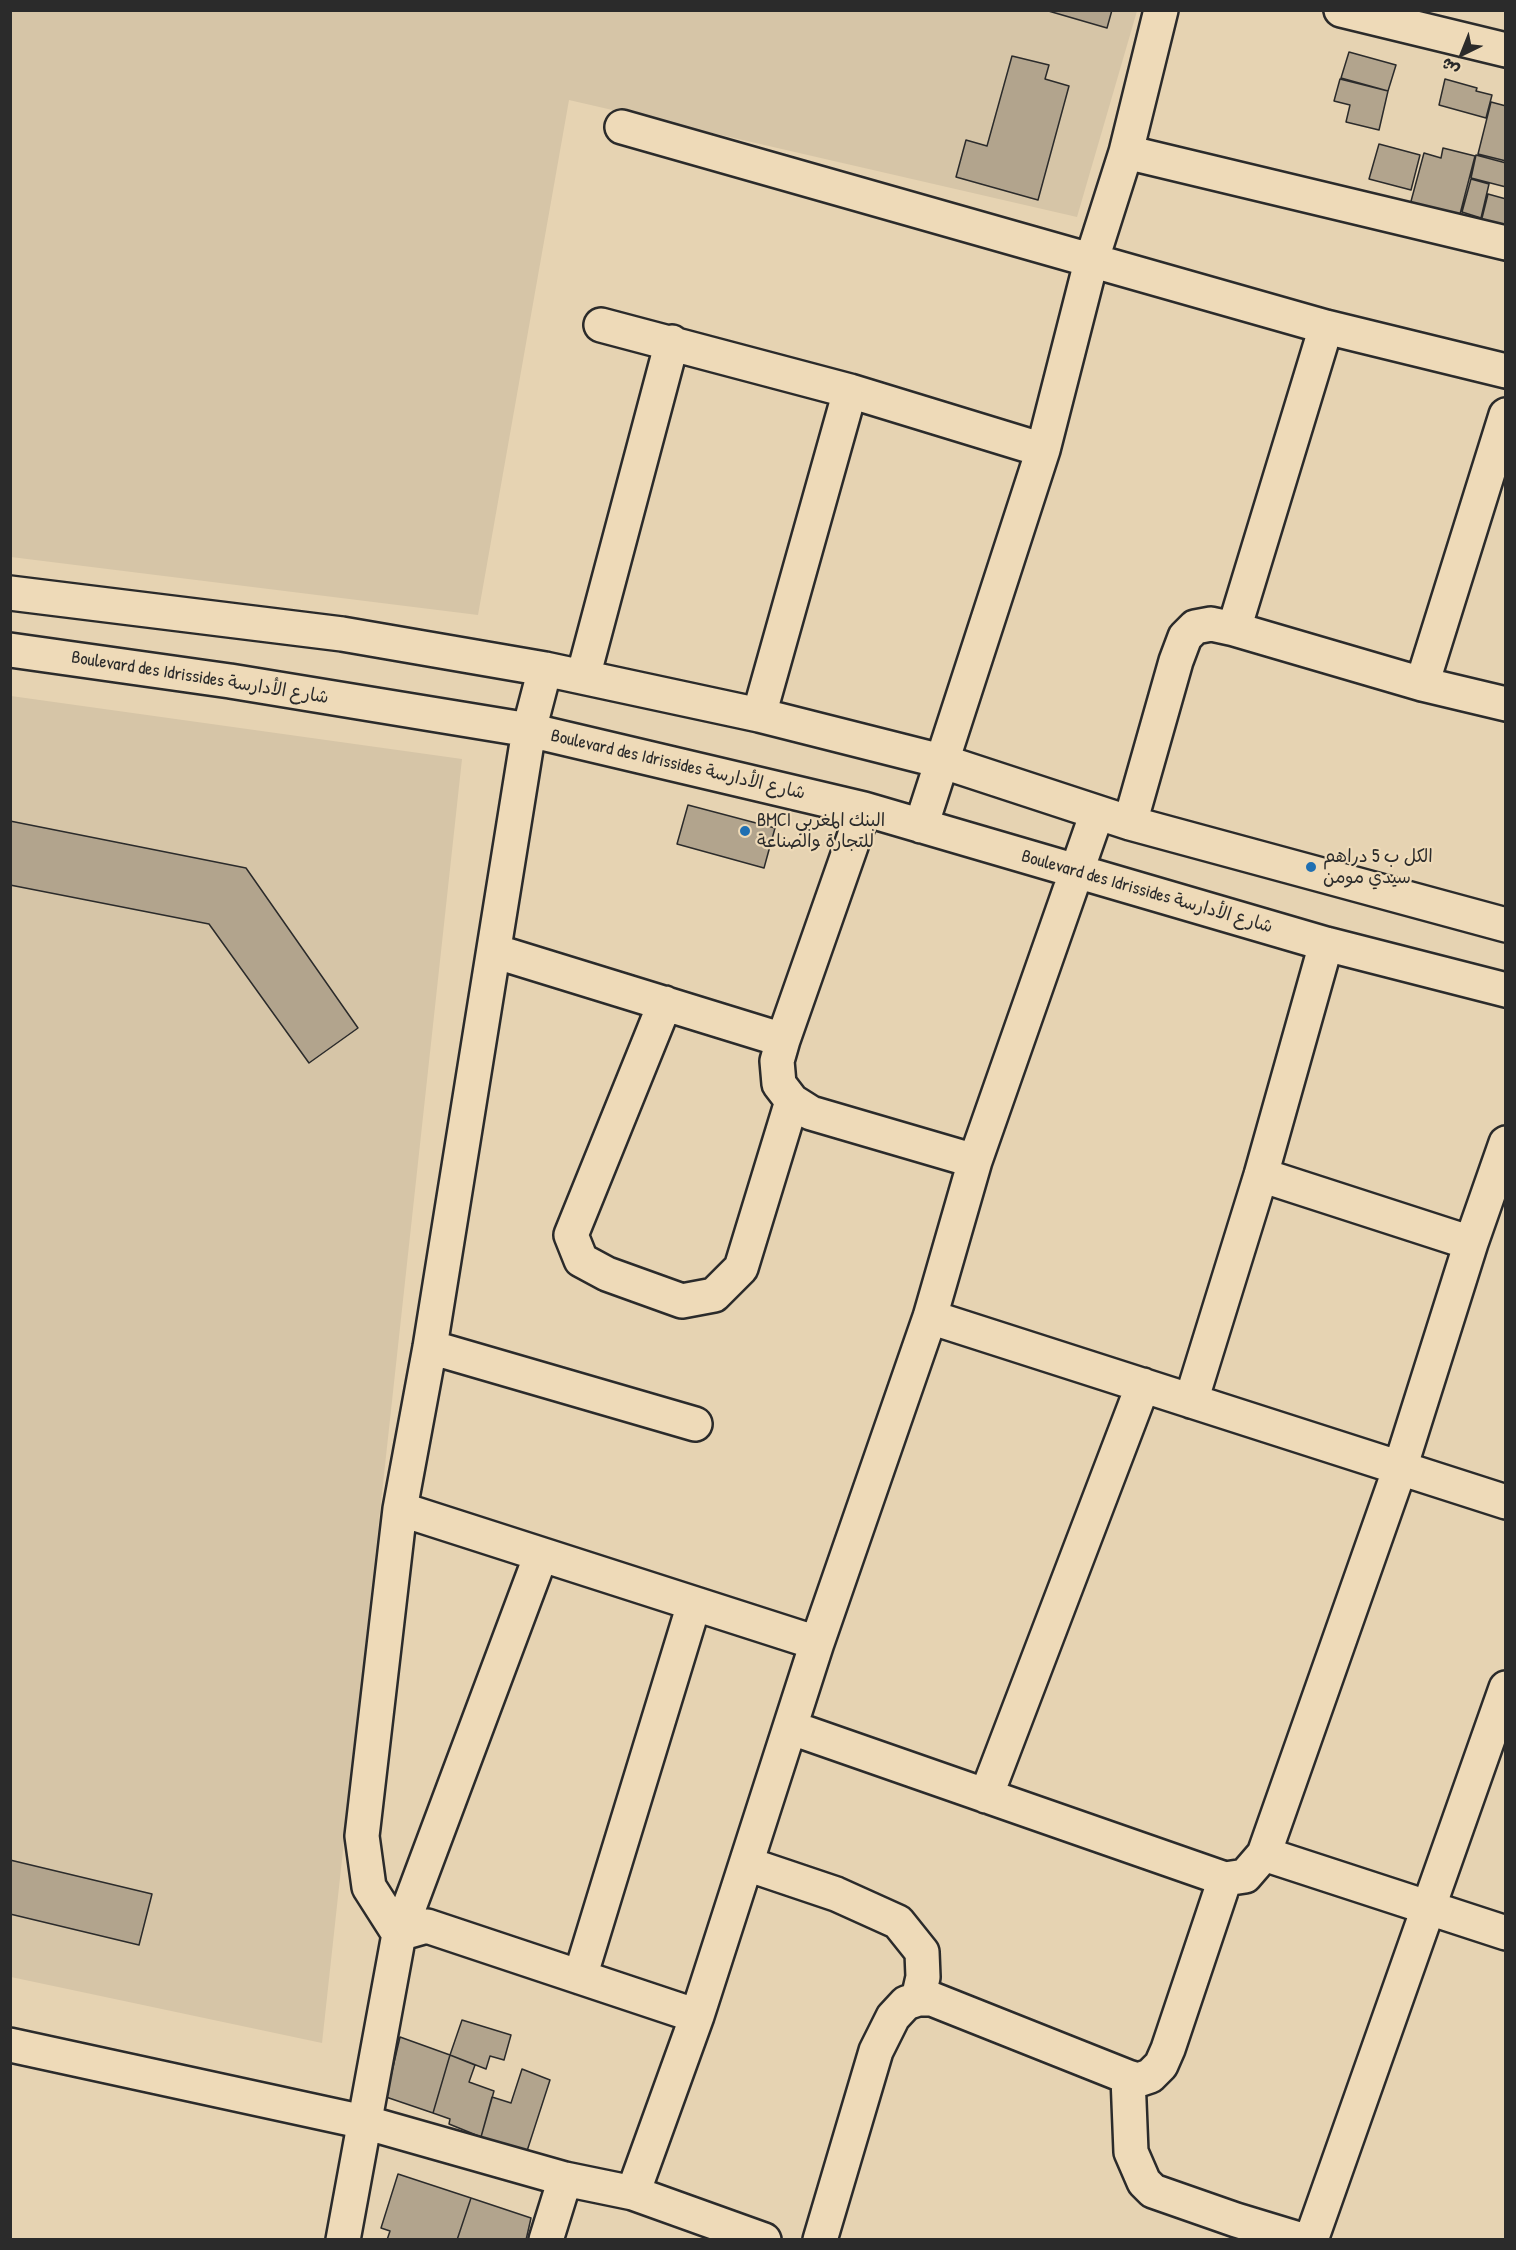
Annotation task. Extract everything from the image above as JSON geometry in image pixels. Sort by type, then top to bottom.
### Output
[{"type":"street","points":[[921,826],[1043,450],[1091,262],[1126,152],[1161,10]]},
{"type":"street","points":[[1341,10],[1506,50]]},
{"type":"street","points":[[622,127],[1326,327],[1506,371]]},
{"type":"street","points":[[1126,152],[1506,243]]},
{"type":"street","points":[[602,325],[850,391],[1043,450]]},
{"type":"street","points":[[1234,629],[1326,327]]},
{"type":"street","points":[[583,677],[672,342]]},
{"type":"street","points":[[759,716],[850,391]]},
{"type":"street","points":[[1422,684],[1506,415]]},
{"type":"street","points":[[10,593],[342,634],[545,669],[759,716],[941,761],[1130,823],[1506,925]]},
{"type":"street","points":[[1130,823],[1185,636],[1195,627],[1212,624],[1234,629],[1422,684],[1506,704]]},
{"type":"street","name":"Boulevard des Idrissides شارع الأدارسة","points":[[10,650],[230,681],[529,730],[864,809],[1326,944],[1506,990]]},
{"type":"street","points":[[399,1934],[369,1887],[362,1836],[400,1509],[430,1347],[529,730],[545,669]]},
{"type":"street","points":[[864,809],[783,1040],[777,1061],[778,1084],[792,1101],[811,1113],[975,1161]]},
{"type":"street","points":[[633,2193],[697,2016],[792,1728],[817,1643],[930,1317],[975,1161],[1097,813]]},
{"type":"street","points":[[1191,1401],[1261,1175],[1326,944]]},
{"type":"street","points":[[494,951],[783,1040]]},
{"type":"street","points":[[665,1003],[571,1235],[580,1260],[607,1274],[682,1301],[714,1295],[741,1269],[792,1101]]},
{"type":"street","points":[[792,1728],[1225,1880],[1245,1876],[1264,1854],[1400,1468],[1471,1243],[1497,1194],[1506,1143]]},
{"type":"street","points":[[1261,1175],[1471,1243]]},
{"type":"street","points":[[930,1317],[1506,1502]]},
{"type":"street","points":[[430,1347],[695,1424]]},
{"type":"street","points":[[986,1796],[1143,1385]]},
{"type":"street","points":[[400,1509],[817,1643]]},
{"type":"street","points":[[343,2240],[399,1934],[542,1555]]},
{"type":"street","points":[[580,1977],[694,1604]]},
{"type":"street","points":[[1311,2240],[1506,1688]]},
{"type":"street","points":[[1264,1854],[1506,1933]]},
{"type":"street","points":[[747,1864],[836,1894],[898,1922],[922,1952],[923,1977],[918,1998]]},
{"type":"street","points":[[820,2240],[876,2051],[893,2017],[906,2003],[918,1998],[932,1999],[1128,2077],[1138,2080],[1150,2076],[1161,2065],[1225,1880]]},
{"type":"street","points":[[399,1934],[428,1926],[697,2016]]},
{"type":"street","points":[[10,2045],[364,2122],[565,2179],[633,2193],[764,2240]]},
{"type":"street","points":[[1128,2077],[1131,2152],[1140,2175],[1154,2191],[1302,2240]]},
{"type":"street","points":[[546,2240],[565,2179]]},
{"type":"shaded area","points":[[11,11],[1137,11],[1077,217],[569,100],[478,615],[11,557]]},
{"type":"shaded area","points":[[11,696],[462,759],[322,2043],[11,1977]]},
{"type":"building","points":[[1045,10],[1112,10],[1107,28]]},
{"type":"building","points":[[1349,52],[1396,65],[1388,91],[1341,78]]},
{"type":"building","points":[[1012,56],[1049,65],[1045,79],[1069,86],[1038,200],[956,177],[966,140],[987,146]]},
{"type":"building","points":[[1340,79],[1388,91],[1379,130],[1346,122],[1350,105],[1334,101]]},
{"type":"building","points":[[1445,79],[1492,95],[1486,118],[1439,105]]},
{"type":"building","points":[[1491,102],[1506,106],[1506,161],[1478,154]]},
{"type":"building","points":[[1379,144],[1420,155],[1411,190],[1369,179]]},
{"type":"building","points":[[1443,148],[1475,156],[1459,218],[1410,205],[1424,153],[1441,158]]},
{"type":"building","points":[[1476,155],[1506,163],[1506,187],[1471,178]]},
{"type":"building","points":[[1471,179],[1489,184],[1481,218],[1462,212]]},
{"type":"building","points":[[1488,194],[1506,199],[1506,228],[1481,222]]},
{"type":"building","points":[[688,805],[775,828],[764,868],[677,844]]},
{"type":"building","points":[[10,821],[246,868],[358,1028],[309,1063],[209,924],[10,885]]},
{"type":"building","points":[[10,1860],[152,1894],[139,1945],[10,1914]]},
{"type":"building","points":[[462,2020],[511,2035],[504,2060],[490,2056],[486,2069],[450,2055]]},
{"type":"building","points":[[400,2037],[450,2055],[433,2113],[386,2097]]},
{"type":"building","points":[[450,2055],[475,2065],[469,2082],[494,2091],[481,2137],[449,2124],[450,2119],[433,2113]]},
{"type":"building","points":[[522,2069],[550,2080],[527,2151],[481,2137],[492,2097],[511,2103]]},
{"type":"building","points":[[398,2174],[471,2198],[457,2240],[387,2240],[390,2231],[381,2228]]},
{"type":"building","points":[[471,2198],[531,2218],[526,2240],[457,2240]]},
{"type":"place","name":"BMCI البنك المغربي للتجارة والصناعة","points":[[745,831]]},
{"type":"place","name":"الكل ب 5 دراهم سيدي مومن","points":[[1311,867]]}]
